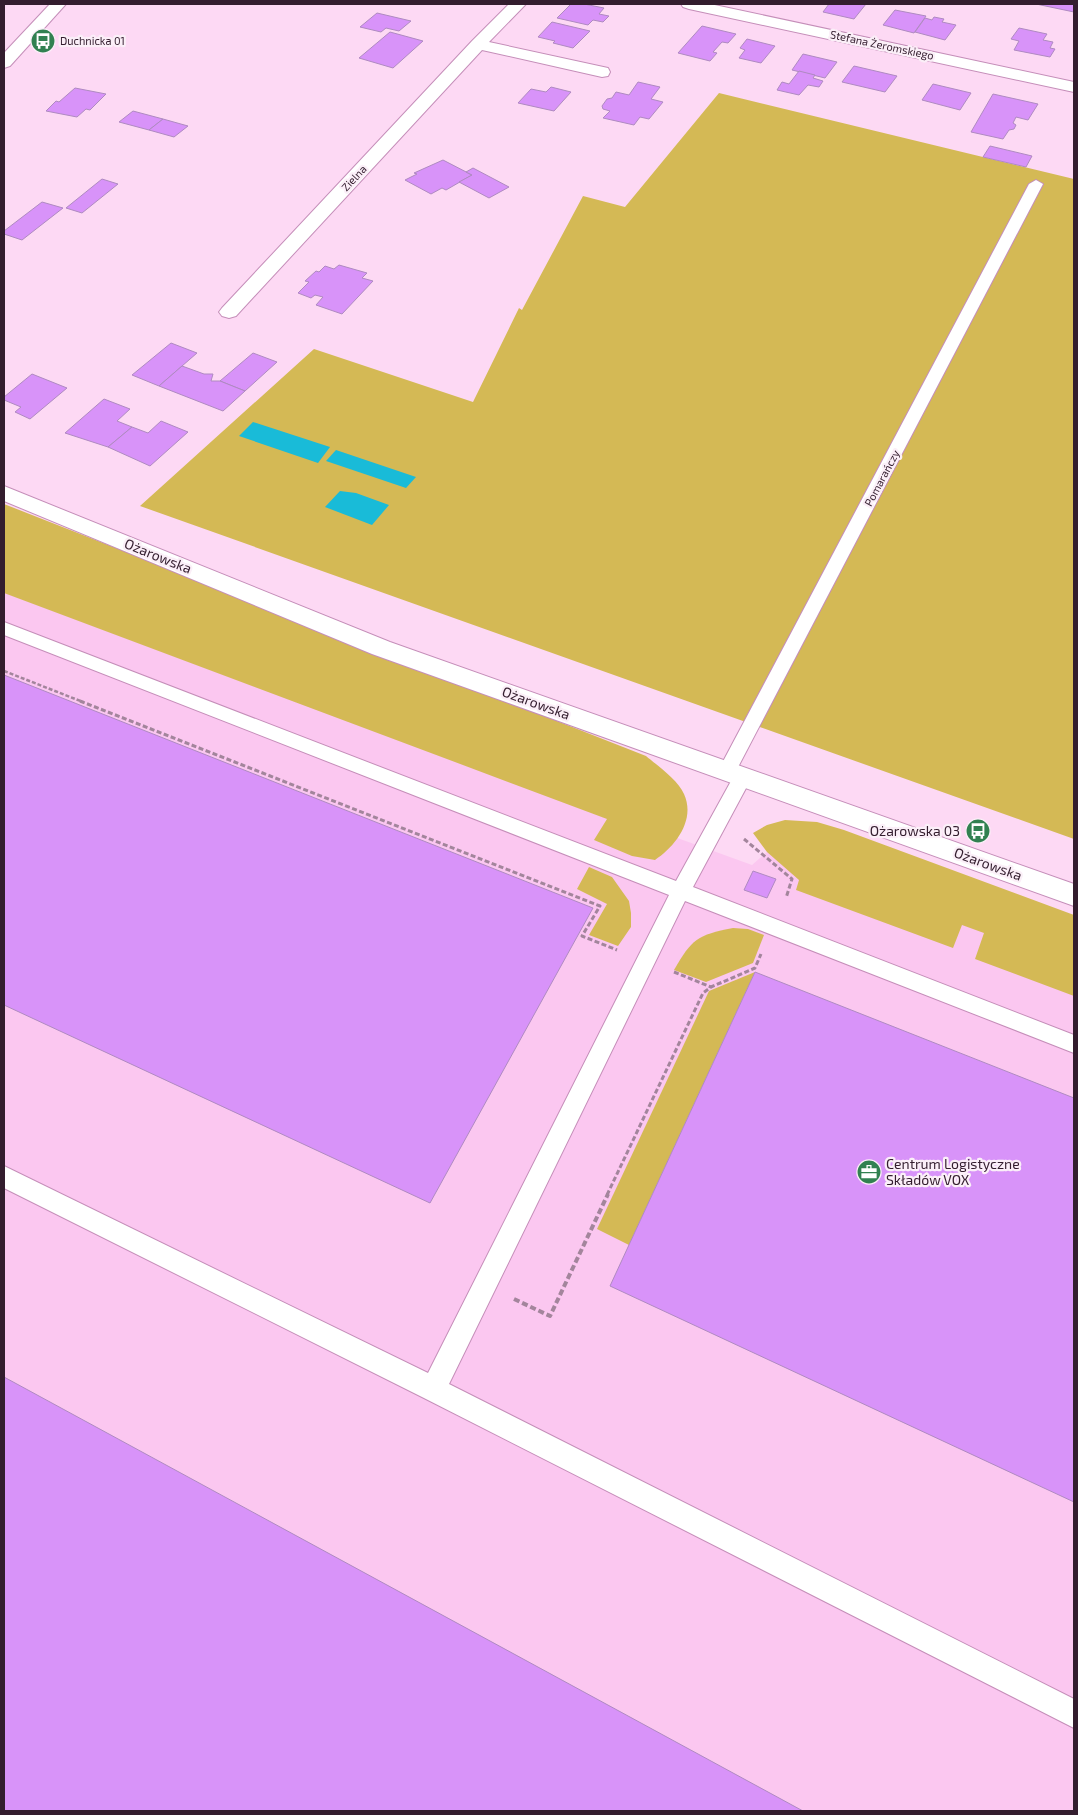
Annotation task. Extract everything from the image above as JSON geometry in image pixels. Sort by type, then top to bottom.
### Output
[{"type":"street","points":[[4,63],[58,4]]},
{"type":"street","name":"Zielna","points":[[229,312],[478,44],[518,4]]},
{"type":"street","name":"Stefana Żeromskiego","points":[[689,4],[1074,87]]},
{"type":"street","points":[[478,44],[602,72]]},
{"type":"street","name":"Ożarowska","points":[[4,493],[382,648],[1074,895]]},
{"type":"lane","name":"Pomarańczy","points":[[432,1389],[680,892],[718,822],[735,774],[1036,184]]},
{"type":"lane","points":[[4,628],[1074,1044]]},
{"type":"lane","points":[[4,1177],[432,1389],[1074,1714]]},
{"type":"path","points":[[4,671],[600,906],[582,936],[711,987]]},
{"type":"path","points":[[484,1286],[550,1316],[703,994],[711,987],[755,968],[792,879],[758,849],[718,822]]},
{"type":"shaded area","points":[[719,93],[1074,179],[1074,839],[140,506],[314,349],[473,402],[519,308],[522,310],[583,196],[625,207]]},
{"type":"shaded area","points":[[4,504],[646,756],[673,778],[684,794],[687,813],[682,832],[670,848],[655,860],[632,856],[594,840],[607,819],[4,593]]},
{"type":"shaded area","points":[[4,537],[658,831],[752,865],[767,852],[1074,956],[1074,1811],[4,1811]]},
{"type":"shaded area","points":[[785,820],[817,822],[844,830],[1074,915],[1074,996],[975,959],[984,933],[962,925],[953,948],[796,890],[799,880],[767,852],[753,833],[767,825]]},
{"type":"shaded area","points":[[589,867],[612,877],[629,901],[631,927],[618,946],[589,935],[607,904],[577,889]]},
{"type":"shaded area","points":[[733,928],[748,929],[764,935],[753,963],[706,982],[674,970],[686,951],[697,940],[711,933]]},
{"type":"shaded area","points":[[755,972],[629,1245],[597,1229],[709,991]]},
{"type":"water","points":[[253,422],[330,447],[318,463],[239,436]]},
{"type":"water","points":[[336,450],[416,477],[406,488],[326,461]]},
{"type":"water","points":[[340,491],[356,493],[389,505],[372,525],[325,507]]},
{"type":"building","points":[[571,4],[584,4],[604,8],[599,14],[609,16],[603,22],[593,20],[588,25],[557,18]]},
{"type":"building","points":[[829,4],[866,4],[854,19],[823,12]]},
{"type":"building","points":[[1036,4],[1074,4],[1074,12]]},
{"type":"building","points":[[895,10],[926,16],[914,33],[883,25]]},
{"type":"building","points":[[377,13],[411,21],[399,31],[386,28],[381,32],[360,27]]},
{"type":"building","points":[[934,17],[944,19],[942,22],[956,25],[945,40],[915,32],[925,18],[932,20]]},
{"type":"building","points":[[552,22],[590,31],[573,48],[538,37]]},
{"type":"building","points":[[702,26],[736,34],[728,43],[722,42],[713,52],[717,53],[710,61],[678,53]]},
{"type":"building","points":[[1019,28],[1047,34],[1043,40],[1053,42],[1050,48],[1055,49],[1050,57],[1014,50],[1019,41],[1011,39]]},
{"type":"building","points":[[390,32],[423,41],[393,68],[359,58]]},
{"type":"building","points":[[747,39],[775,46],[761,63],[739,58],[745,50],[740,48]]},
{"type":"building","points":[[803,54],[837,62],[825,78],[792,70]]},
{"type":"building","points":[[854,66],[897,76],[885,92],[842,82]]},
{"type":"building","points":[[799,71],[815,75],[813,78],[823,81],[819,87],[808,85],[799,95],[777,90],[782,82],[789,84]]},
{"type":"building","points":[[638,82],[660,87],[651,99],[663,102],[649,119],[640,117],[634,125],[603,118],[610,111],[603,109],[602,106],[607,99],[612,98],[616,92],[629,95]]},
{"type":"building","points":[[933,84],[971,93],[960,110],[922,100]]},
{"type":"building","points":[[551,87],[571,92],[554,111],[518,103],[531,89],[546,92]]},
{"type":"building","points":[[75,88],[106,94],[90,110],[86,109],[77,117],[46,111],[56,101],[59,102]]},
{"type":"building","points":[[993,94],[1038,104],[1028,120],[1016,117],[1013,123],[1016,125],[1014,129],[1009,130],[1003,139],[971,132]]},
{"type":"building","points":[[133,111],[163,119],[149,130],[119,122]]},
{"type":"building","points":[[163,119],[188,126],[174,137],[149,130]]},
{"type":"building","points":[[990,146],[1032,156],[1026,167],[983,157]]},
{"type":"building","points":[[443,160],[472,175],[446,190],[442,188],[431,194],[405,180],[417,174],[414,173]]},
{"type":"building","points":[[473,168],[509,187],[489,198],[459,182],[472,175],[466,172]]},
{"type":"building","points":[[102,179],[118,184],[82,213],[66,208]]},
{"type":"building","points":[[42,202],[63,208],[22,240],[4,234],[4,231]]},
{"type":"building","points":[[339,265],[367,273],[362,278],[373,281],[342,314],[316,305],[323,297],[315,295],[311,298],[298,293],[309,282],[305,281],[316,271],[319,272],[325,266],[334,269]]},
{"type":"building","points":[[171,343],[197,353],[159,386],[132,375]]},
{"type":"building","points":[[253,353],[277,362],[245,391],[220,381]]},
{"type":"building","points":[[182,366],[204,374],[213,374],[211,381],[220,381],[245,391],[223,411],[159,386]]},
{"type":"building","points":[[32,374],[67,388],[30,419],[15,412],[21,407],[4,400],[4,397]]},
{"type":"building","points":[[104,399],[130,409],[117,421],[132,427],[108,447],[65,433]]},
{"type":"building","points":[[161,421],[188,432],[150,466],[108,447],[132,427],[148,433]]},
{"type":"building","points":[[4,675],[593,908],[430,1203],[4,1005]]},
{"type":"building","points":[[753,871],[776,879],[767,898],[744,890]]},
{"type":"building","name":"Centrum Logistyczne Składów VOX","points":[[755,972],[1074,1098],[1074,1502],[610,1286]]},
{"type":"building","points":[[4,1377],[803,1811],[4,1811]]},
{"type":"place","name":"Duchnicka 01","points":[[43,41]]},
{"type":"place","name":"Ożarowska 03","points":[[978,831]]},
{"type":"place","name":"Centrum Logistyczne Składów VOX","points":[[869,1172]]}]
